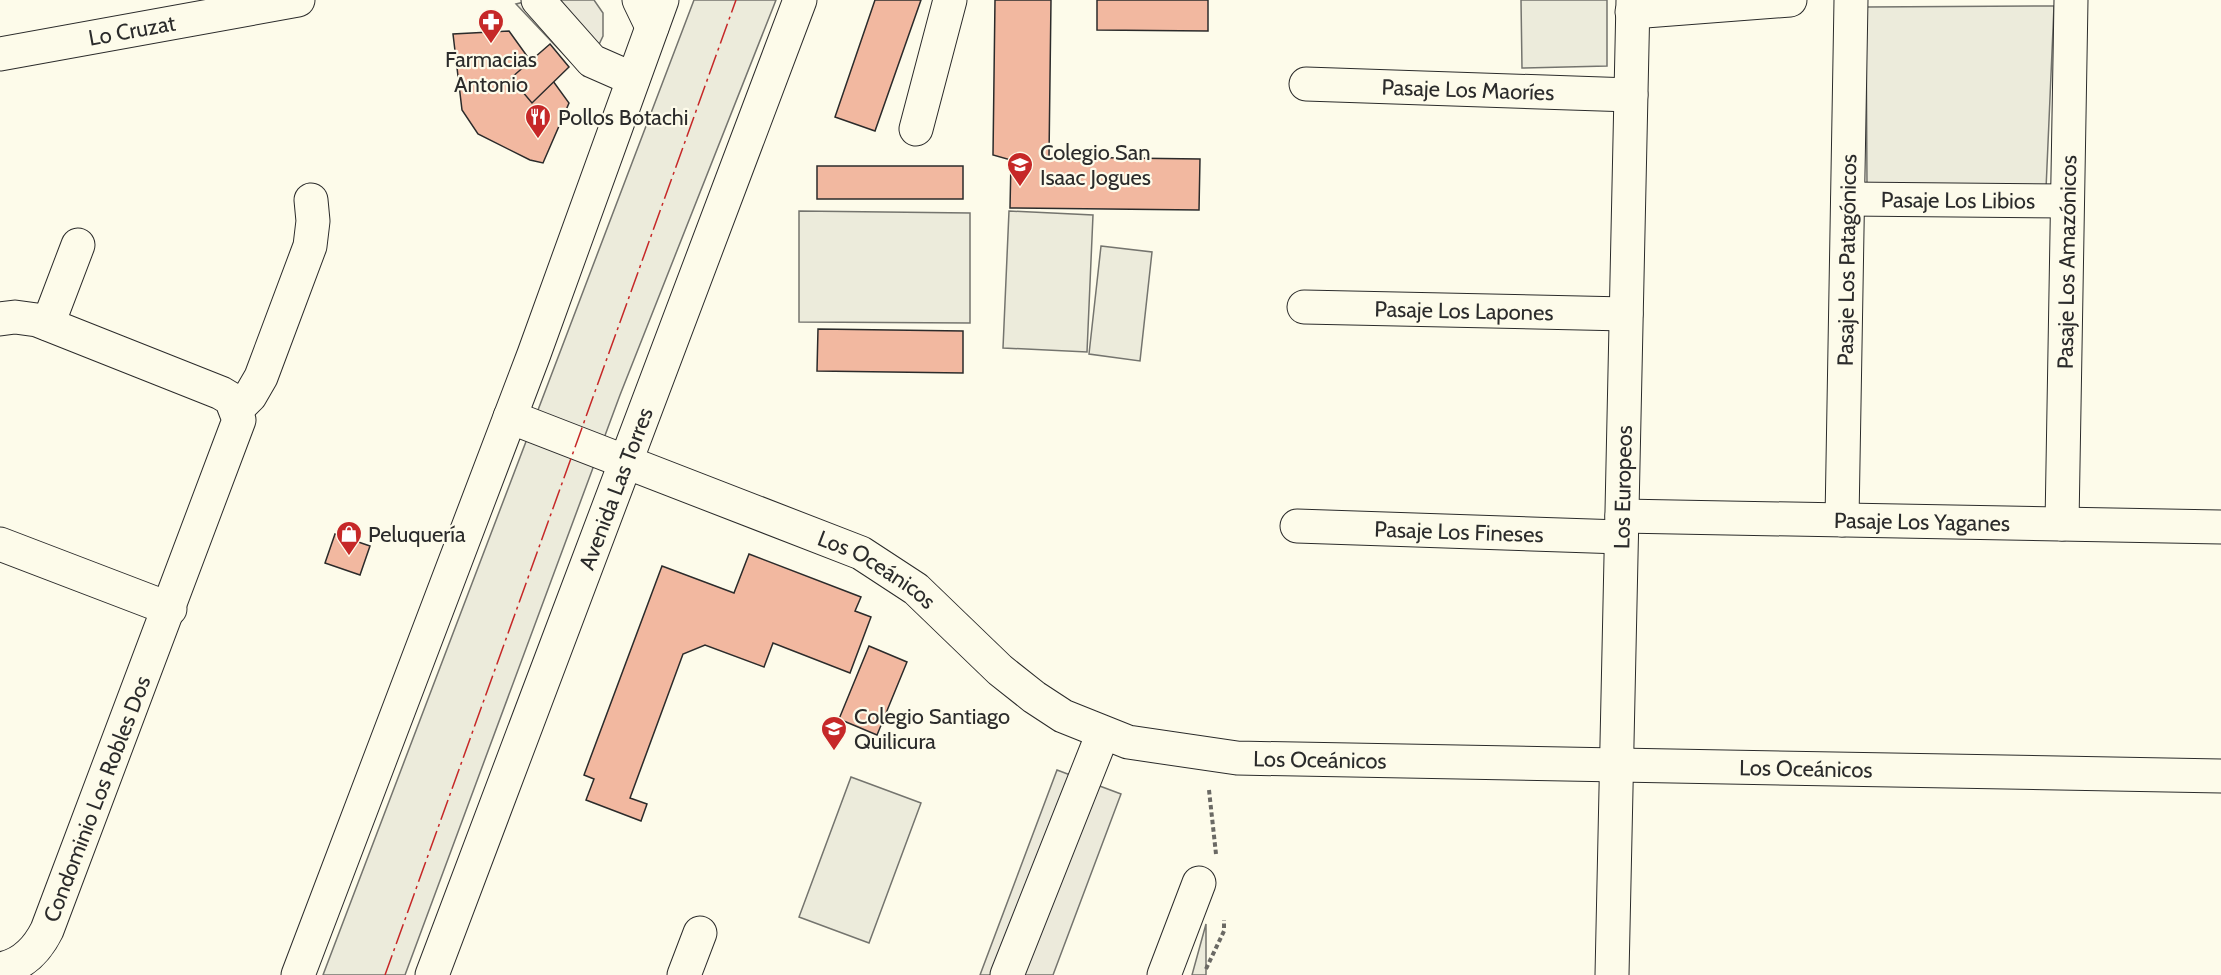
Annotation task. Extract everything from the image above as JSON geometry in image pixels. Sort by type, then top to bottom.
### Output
[{"type":"street","name":"Lo Cruzat","points":[[0,54],[298,0]]},
{"type":"street","points":[[538,0],[592,61],[633,79]]},
{"type":"street","name":"Avenida Las Torres","points":[[432,975],[800,0]]},
{"type":"street","points":[[916,129],[950,0]]},
{"type":"street","points":[[1632,6],[1790,0]]},
{"type":"street","name":"Pasaje Los Patagónicos","points":[[1842,520],[1851,0]]},
{"type":"street","name":"Pasaje Los Amazónicos","points":[[2062,524],[2071,0]]},
{"type":"street","name":"Los Europeos","points":[[1612,975],[1632,6]]},
{"type":"street","points":[[298,975],[510,417],[633,79],[651,9]]},
{"type":"street","name":"Pasaje Los Maoríes","points":[[1306,84],[1631,95]]},
{"type":"street","name":"Pasaje Los Libios","points":[[1848,199],[2067,201]]},
{"type":"street","points":[[0,319],[26,318],[48,324],[221,393],[231,399],[237,409],[250,396],[261,377],[310,246],[313,221],[311,200]]},
{"type":"street","points":[[48,324],[78,245]]},
{"type":"street","name":"Pasaje Los Lapones","points":[[1304,307],[1626,314]]},
{"type":"street","name":"Condominio Los Robles Dos","points":[[0,969],[28,957],[39,945],[46,930],[237,432],[239,420],[237,409]]},
{"type":"street","name":"Los Oceánicos","points":[[510,417],[830,540],[870,559],[916,589],[1000,670],[1034,697],[1063,716],[1128,742],[1167,750],[1237,758],[2221,776]]},
{"type":"street","name":"Pasaje Los Yaganes","points":[[1622,526],[1842,520],[2221,527]]},
{"type":"street","name":"Pasaje Los Fineses","points":[[1297,526],[1622,526]]},
{"type":"street","points":[[0,544],[170,609]]},
{"type":"street","points":[[1007,975],[1103,733]]},
{"type":"street","points":[[1164,975],[1199,883]]},
{"type":"street","points":[[684,975],[700,933]]},
{"type":"shaded area","points":[[532,0],[594,0],[603,13],[603,36],[584,76],[516,4]]},
{"type":"shaded area","points":[[694,0],[776,0],[620,395],[405,975],[323,975]]},
{"type":"shaded area","points":[[1521,0],[1607,0],[1607,66],[1522,68]]},
{"type":"shaded area","points":[[2054,6],[2046,189],[1867,186],[1866,7]]},
{"type":"shaded area","points":[[799,211],[970,213],[970,323],[799,322]]},
{"type":"shaded area","points":[[1009,211],[1093,215],[1087,352],[1003,348]]},
{"type":"shaded area","points":[[1101,246],[1152,252],[1140,361],[1089,354]]},
{"type":"shaded area","points":[[1057,770],[1121,794],[1053,975],[980,975]]},
{"type":"shaded area","points":[[851,777],[921,803],[869,943],[799,917]]},
{"type":"shaded area","points":[[1206,924],[1206,975],[1192,975]]},
{"type":"building","points":[[875,0],[921,0],[875,131],[835,117]]},
{"type":"building","points":[[995,0],[1051,0],[1049,157],[1200,159],[1199,210],[1010,208],[1011,160],[993,155]]},
{"type":"building","points":[[1097,0],[1208,0],[1208,31],[1097,30]]},
{"type":"building","points":[[509,31],[532,63],[553,81],[569,103],[543,163],[530,160],[478,134],[462,110],[453,34]]},
{"type":"building","points":[[550,44],[569,67],[532,103],[511,78]]},
{"type":"building","points":[[817,166],[963,166],[963,199],[817,199]]},
{"type":"building","points":[[818,329],[963,331],[963,373],[817,371]]},
{"type":"building","points":[[335,534],[370,546],[360,575],[325,563]]},
{"type":"building","points":[[749,554],[861,597],[855,611],[871,617],[850,673],[773,643],[764,667],[705,645],[683,654],[630,798],[647,804],[641,821],[586,800],[594,779],[584,775],[662,566],[734,593]]},
{"type":"building","points":[[869,646],[907,662],[877,735],[839,719]]},
{"type":"power","points":[[385,975],[736,0]]},
{"type":"place","name":"Farmacias Antonio","points":[[491,45]]},
{"type":"place","name":"Pollos Botachi","points":[[538,140]]},
{"type":"place","name":"Colegio San Isaac Jogues","points":[[1020,188]]},
{"type":"place","name":"Peluquería","points":[[349,557]]},
{"type":"place","name":"Colegio Santiago Quilicura","points":[[834,752]]}]
